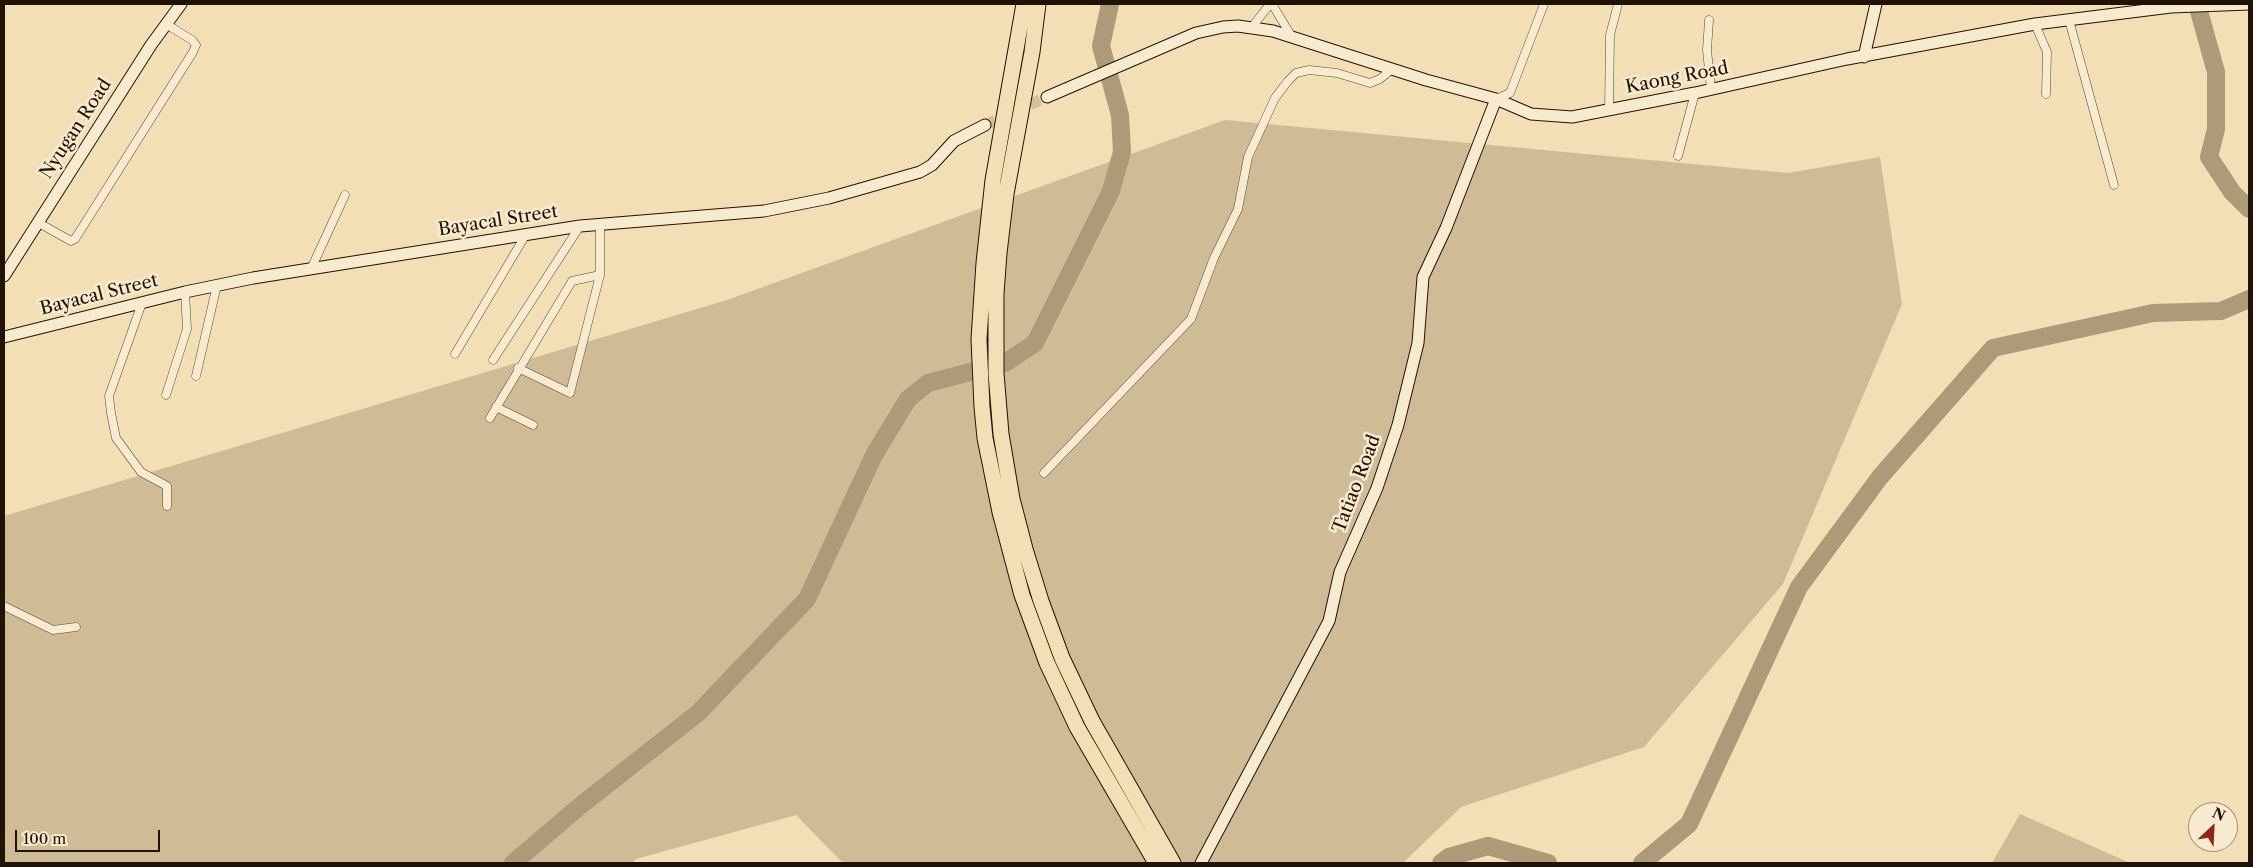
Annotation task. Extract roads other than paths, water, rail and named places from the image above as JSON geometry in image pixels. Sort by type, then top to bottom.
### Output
[{"type":"highway","points":[[1024,4],[992,190],[981,302],[980,376],[985,438],[1000,512],[1022,594],[1047,663],[1077,727],[1156,863]]},
{"type":"highway","points":[[1038,4],[1032,52],[1006,194],[996,294],[996,373],[1001,434],[1012,499],[1025,549],[1041,601],[1062,658],[1092,721],[1173,863]]},
{"type":"main road","name":"Nyugan Road","points":[[4,276],[37,222],[181,4]]},
{"type":"main road","points":[[1864,56],[1876,4]]},
{"type":"main road","name":"Kaong Road","points":[[1047,97],[1160,47],[1208,29],[1238,26],[1252,27],[1292,37],[1392,69],[1496,99],[1531,114],[1572,116],[1695,93],[1864,56],[2035,24],[2171,6],[2249,4]]},
{"type":"main road","name":"Tatiao Road","points":[[1203,861],[1329,621],[1340,572],[1377,488],[1398,425],[1418,343],[1423,277],[1446,228],[1496,99]]},
{"type":"main road","name":"Bayacal Street","points":[[4,337],[185,292],[311,269],[580,226],[764,211],[830,198],[920,172],[932,164],[954,141],[985,125]]},
{"type":"street","points":[[1252,27],[1271,4],[1292,37]]},
{"type":"street","points":[[1496,99],[1510,93],[1544,4]]},
{"type":"street","points":[[1609,109],[1610,36],[1618,4]]},
{"type":"street","points":[[1709,20],[1706,50],[1711,89]]},
{"type":"street","points":[[2069,20],[2114,185]]},
{"type":"street","points":[[37,222],[71,242],[76,239],[196,45],[192,40],[166,24]]},
{"type":"street","points":[[2035,24],[2047,52],[2046,94]]},
{"type":"street","points":[[1044,473],[1191,319],[1214,258],[1238,209],[1248,157],[1275,98],[1288,81],[1296,74],[1309,70],[1337,73],[1370,83],[1380,79],[1392,69]]},
{"type":"street","points":[[1678,156],[1695,93]]},
{"type":"street","points":[[311,269],[345,195]]},
{"type":"street","points":[[518,368],[570,393],[600,275],[600,224]]},
{"type":"street","points":[[493,360],[580,226]]},
{"type":"street","points":[[455,354],[525,236]]},
{"type":"street","points":[[490,418],[572,280],[600,275]]},
{"type":"street","points":[[196,376],[218,285]]},
{"type":"street","points":[[166,395],[187,329],[185,292]]},
{"type":"street","points":[[142,303],[109,396],[111,413],[116,438],[141,472],[167,486],[167,506]]},
{"type":"street","points":[[496,407],[534,425]]},
{"type":"street","points":[[4,606],[54,630],[76,627]]},
{"type":"waterway","points":[[513,863],[580,806],[698,713],[807,599],[874,455],[908,399],[928,383],[1005,363],[1035,343],[1111,191],[1122,152],[1120,115],[1101,46],[1110,4]]},
{"type":"waterway","points":[[2197,4],[2216,72],[2216,129],[2209,157],[2232,192],[2249,209]]},
{"type":"waterway","points":[[1642,863],[1689,824],[1799,587],[1880,477],[1993,348],[2153,313],[2221,311],[2249,299]]},
{"type":"waterway","points":[[1441,863],[1449,857],[1488,846],[1548,863]]},
{"type":"tunnel","points":[[985,125],[1047,97]]}]
